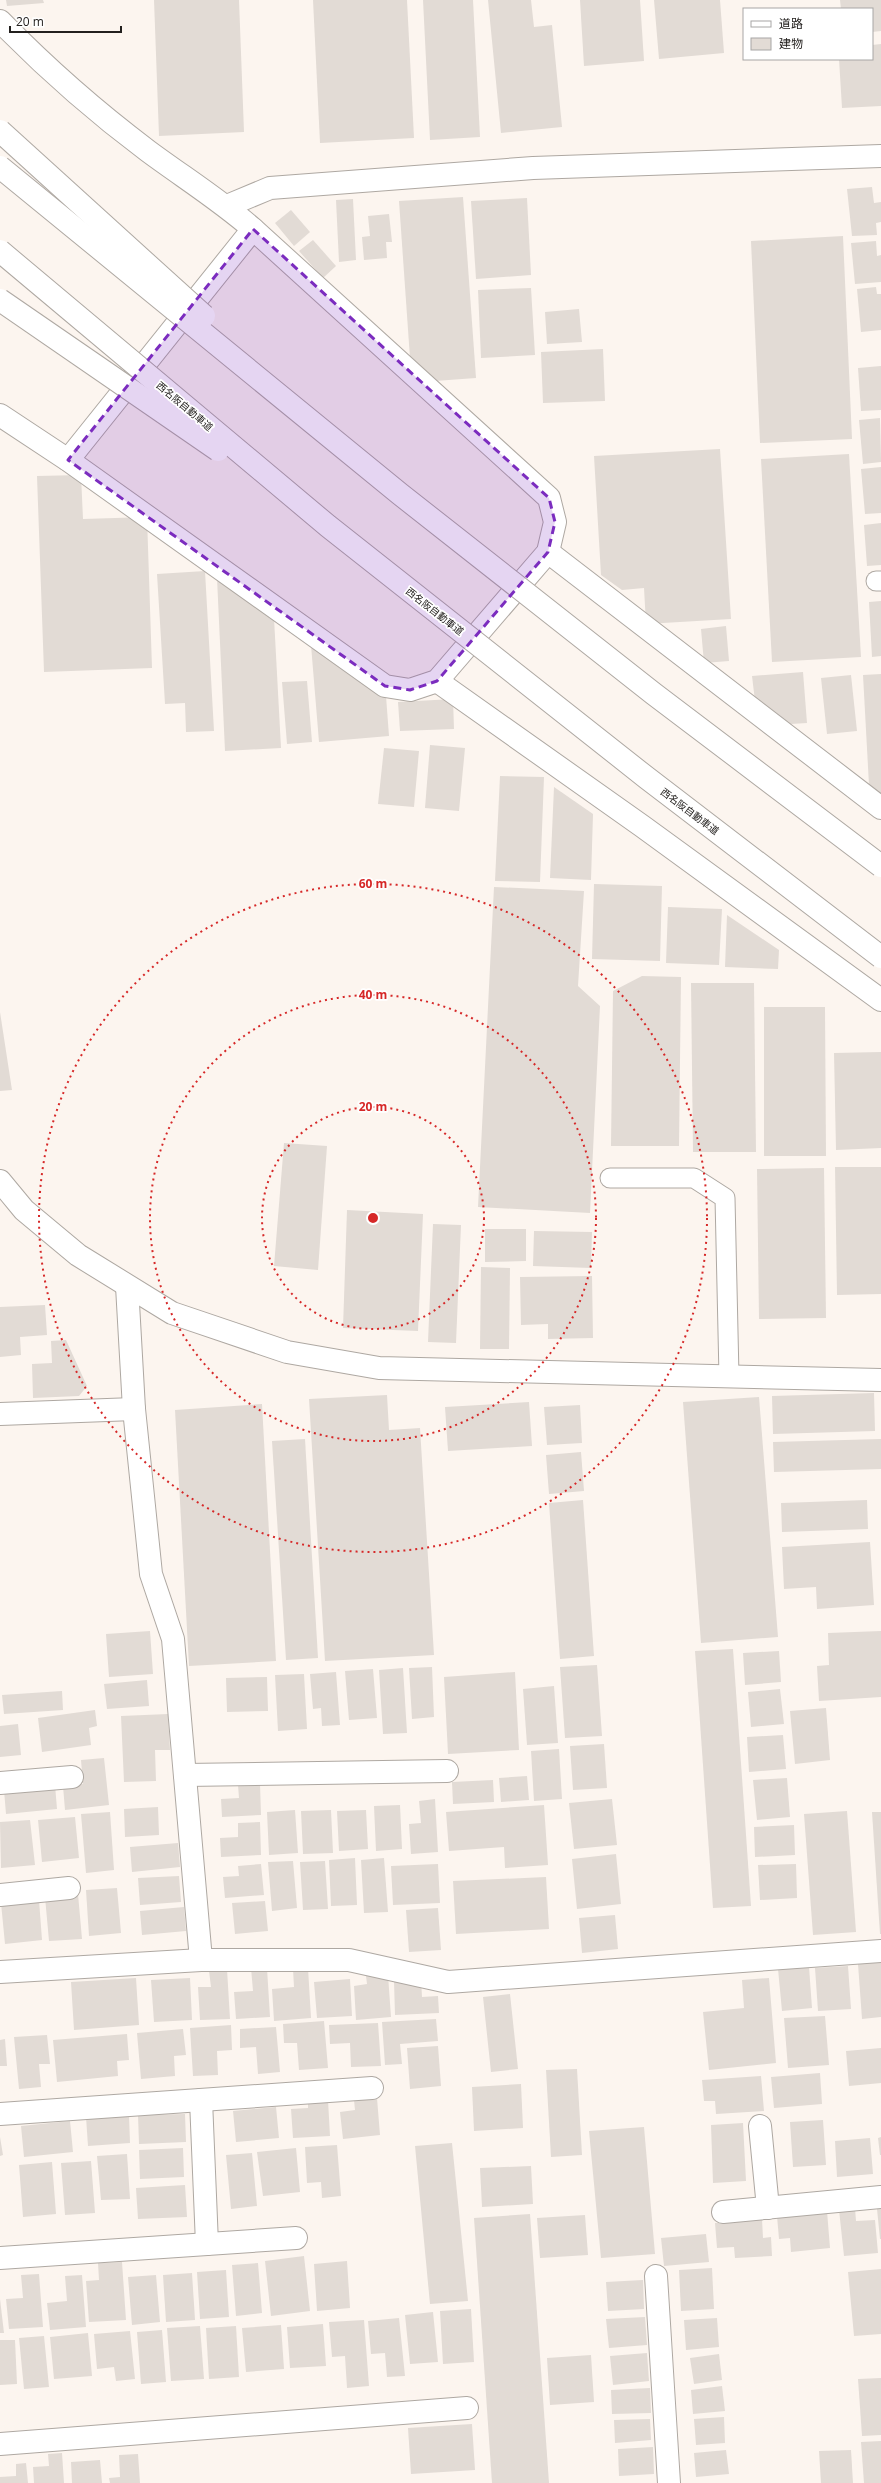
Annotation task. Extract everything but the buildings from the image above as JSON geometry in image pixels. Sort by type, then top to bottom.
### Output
[{"type":"main road","points":[[0,21],[76,94],[148,151],[227,206],[253,229],[550,498],[555,522],[548,552],[437,681],[410,690],[385,686],[68,460],[0,415]]},
{"type":"main road","points":[[0,131],[400,494]]},
{"type":"main road","points":[[227,206],[270,188],[532,168],[881,156]]},
{"type":"main road","points":[[0,167],[400,494],[654,694],[881,866]]},
{"type":"main road","points":[[68,460],[253,229]]},
{"type":"main road","name":"西名阪自動車道","points":[[0,251],[328,526],[647,778],[881,957]]},
{"type":"main road","points":[[0,300],[328,526]]},
{"type":"main road","points":[[548,552],[881,808]]},
{"type":"main road","points":[[437,681],[642,826],[881,1000]]},
{"type":"main road","points":[[0,1181],[24,1210],[78,1255],[172,1313],[286,1352],[379,1368],[881,1380]]},
{"type":"main road","points":[[127,1286],[134,1409],[144,1485],[151,1574],[174,1639],[201,1960]]},
{"type":"main road","points":[[0,1414],[134,1409]]},
{"type":"main road","points":[[185,1775],[448,1771]]},
{"type":"main road","points":[[0,1783],[72,1777]]},
{"type":"main road","points":[[0,1895],[70,1888]]},
{"type":"main road","points":[[0,1972],[201,1960],[349,1960],[448,1982],[881,1951]]},
{"type":"main road","points":[[0,2114],[372,2088]]},
{"type":"main road","points":[[201,2100],[207,2244]]},
{"type":"main road","points":[[760,2126],[768,2208]]},
{"type":"main road","points":[[723,2212],[881,2198]]},
{"type":"main road","points":[[0,2258],[296,2238]]},
{"type":"main road","points":[[656,2276],[669,2483]]},
{"type":"main road","points":[[0,2444],[467,2408]]},
{"type":"lane","points":[[610,1178],[694,1178],[725,1198],[729,1376]]},
{"type":"highlighted area","points":[[253,229],[549,498],[555,522],[548,552],[437,681],[410,690],[385,686],[68,460]]}]
